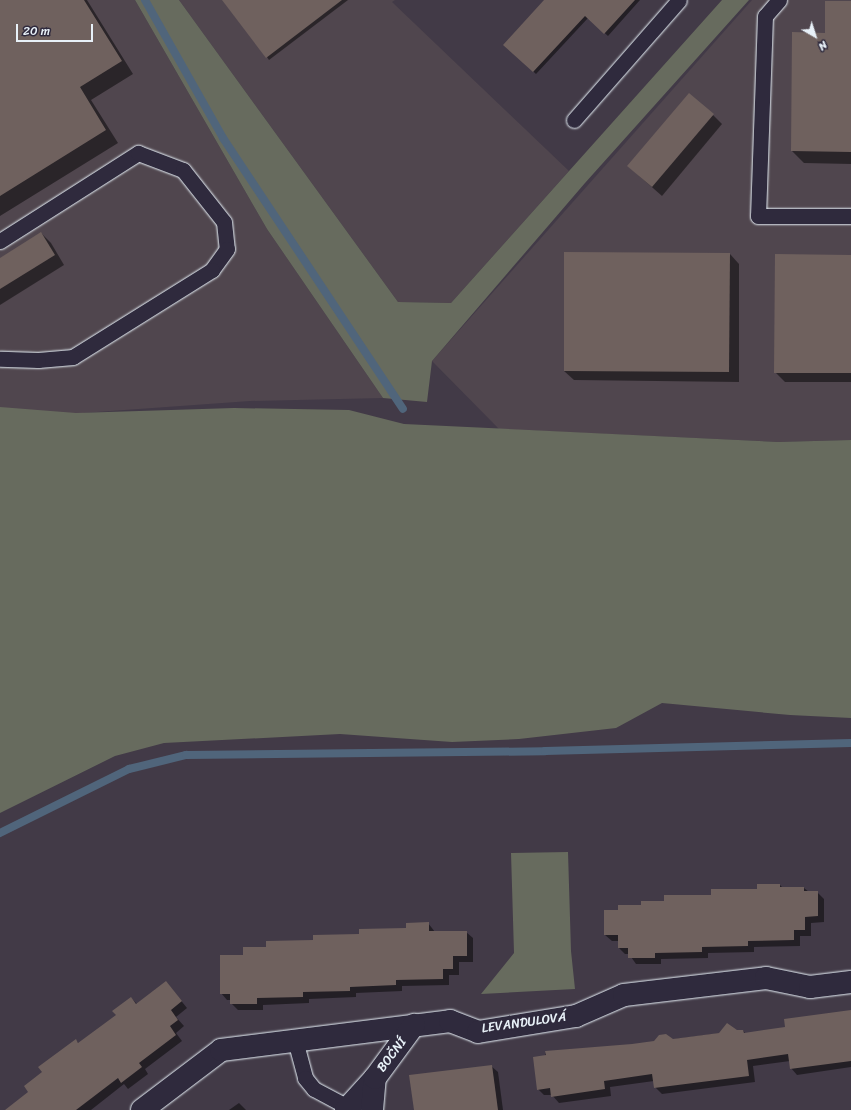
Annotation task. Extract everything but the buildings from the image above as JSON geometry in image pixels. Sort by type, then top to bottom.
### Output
[{"type":"street","name":"LEVANDULOVÁ","points":[[142,1110],[221,1050],[450,1021],[478,1032],[576,1016],[624,995],[766,978],[810,987],[851,982]]},
{"type":"street","name":"BOČNÍ","points":[[372,1110],[374,1078],[414,1025]]},
{"type":"street","points":[[347,1109],[374,1078]]},
{"type":"lane","points":[[574,120],[679,0]]},
{"type":"lane","points":[[779,0],[765,16],[758,216],[851,216]]},
{"type":"lane","points":[[0,240],[138,153],[183,170],[224,222],[228,249],[212,270],[73,357],[38,360],[0,359]]},
{"type":"lane","points":[[295,1040],[305,1078],[314,1089],[347,1109]]},
{"type":"shaded area","points":[[0,0],[135,0],[267,229],[383,398],[250,401],[55,415],[0,408]]},
{"type":"shaded area","points":[[135,0],[179,0],[398,302],[451,303],[722,0],[749,0],[585,183],[432,361],[427,402],[383,398],[267,229]]},
{"type":"shaded area","points":[[179,0],[395,0],[392,2],[569,171],[451,303],[398,302]]},
{"type":"shaded area","points":[[752,0],[851,0],[851,440],[778,442],[499,429],[432,361]]},
{"type":"shaded area","points":[[0,407],[76,413],[234,408],[349,410],[404,424],[778,442],[851,440],[851,718],[790,715],[662,703],[616,728],[519,739],[452,742],[340,734],[164,743],[115,756],[0,813]]},
{"type":"shaded area","points":[[568,852],[571,951],[575,989],[481,994],[514,953],[511,853]]},
{"type":"waterway","points":[[145,0],[223,138],[403,409]]},
{"type":"waterway","points":[[0,833],[129,769],[186,755],[545,751],[851,743]]}]
